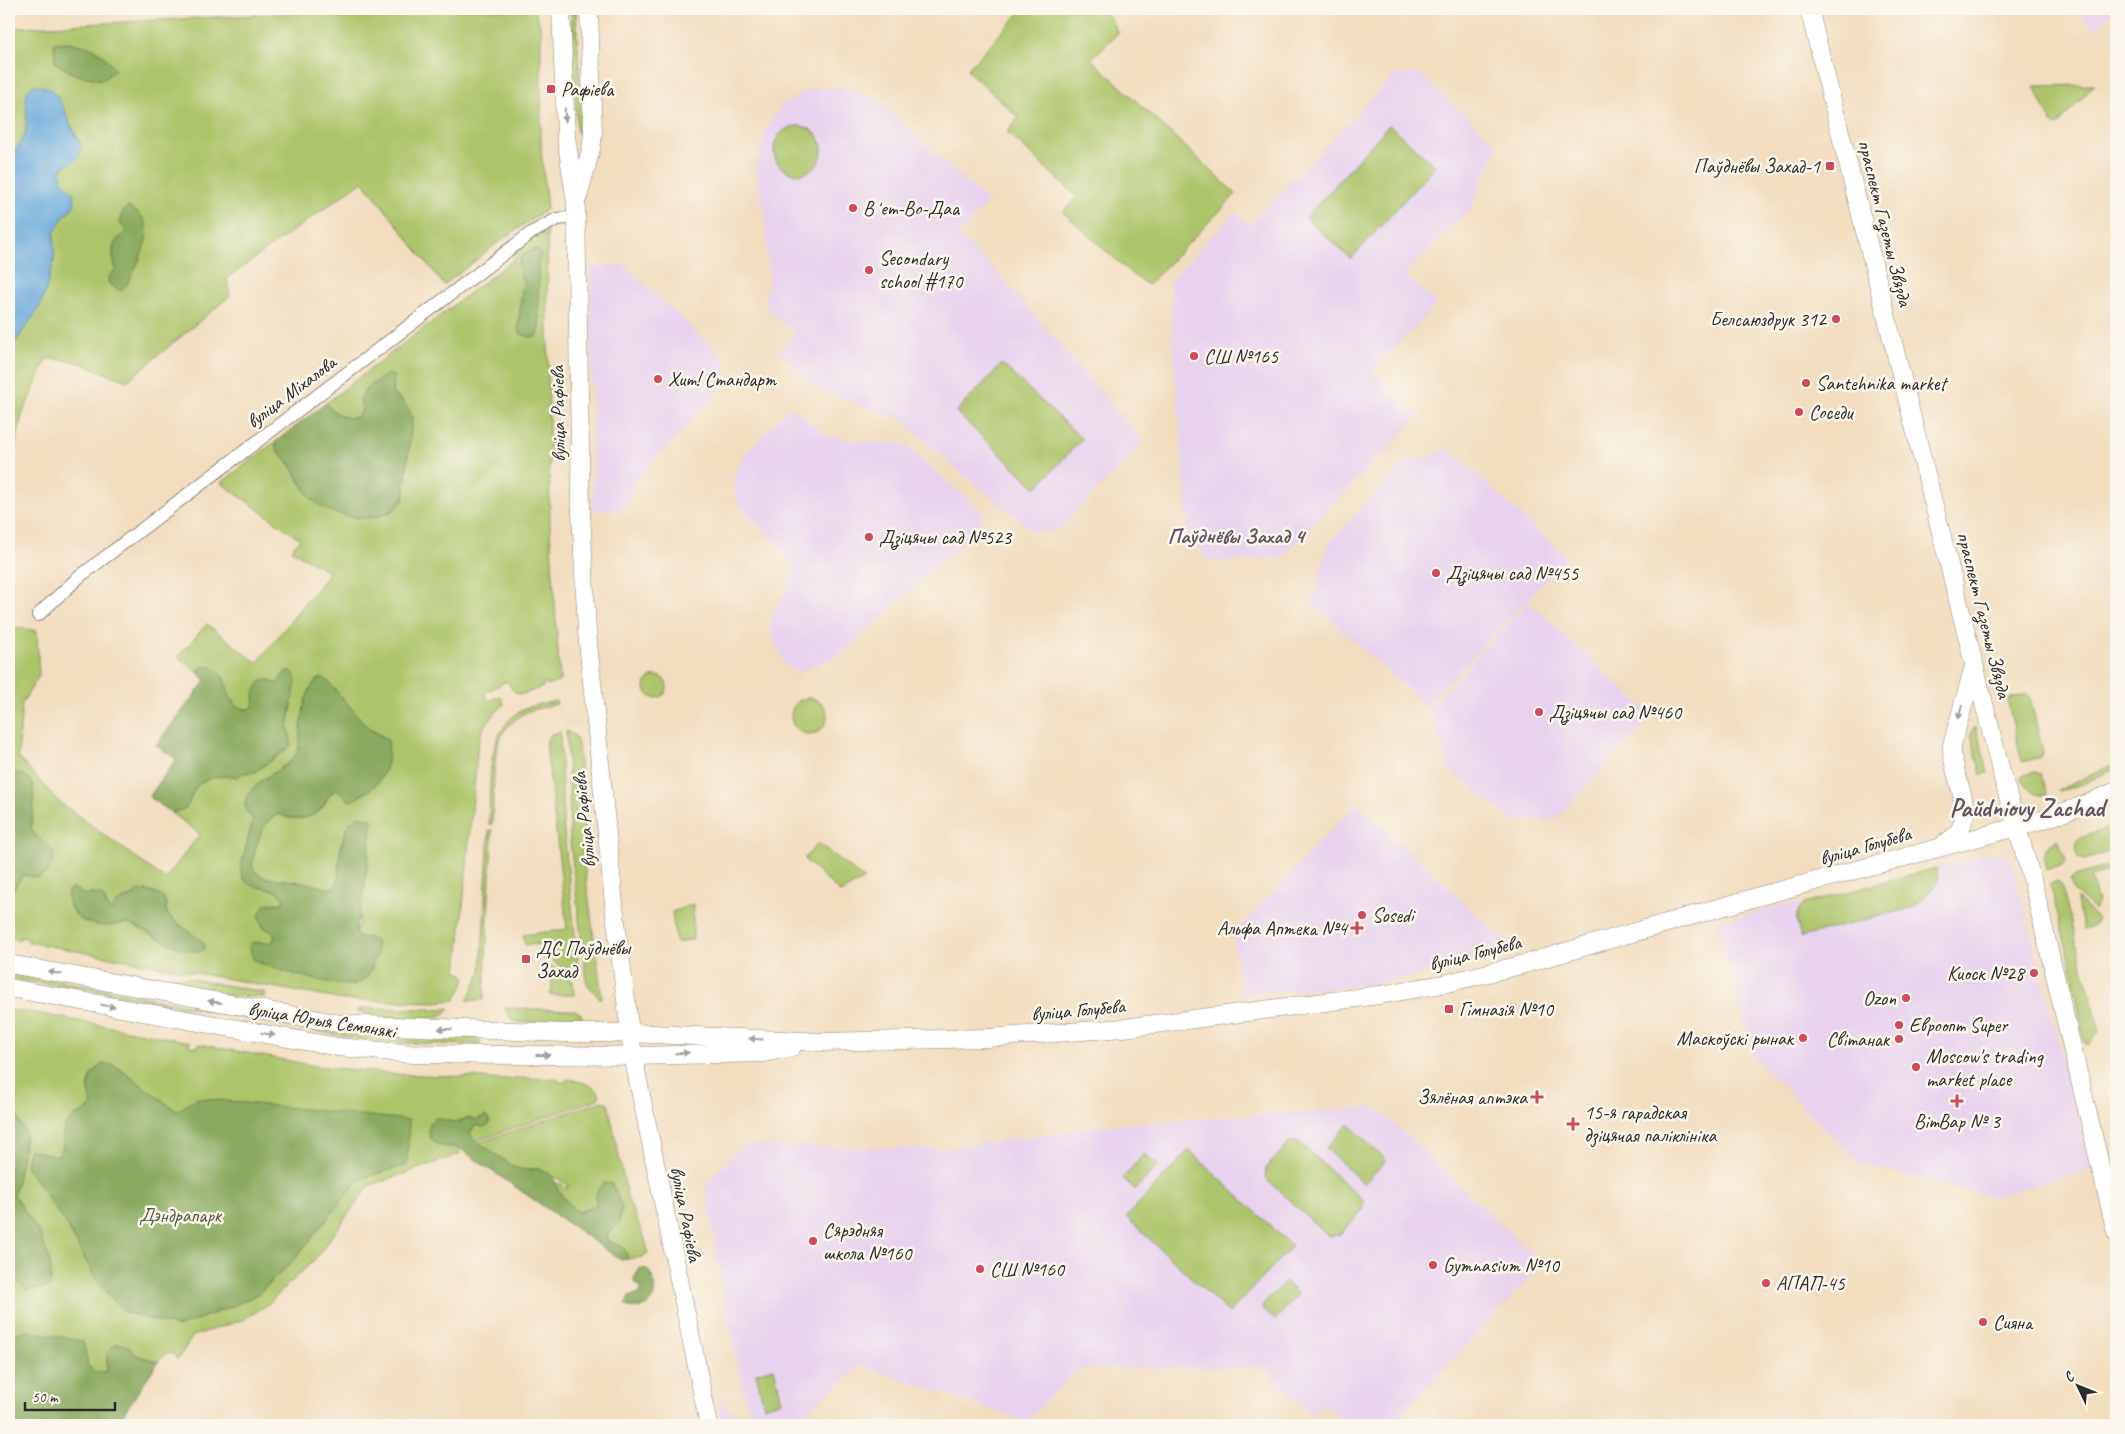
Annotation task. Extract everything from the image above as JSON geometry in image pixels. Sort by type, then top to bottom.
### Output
[{"type":"main road","points":[[552,9],[562,31]]},
{"type":"main road","name":"вуліца Рафіева","points":[[560,9],[566,137],[577,210],[581,512],[586,632],[618,938],[633,1056],[709,1425]]},
{"type":"main road","name":"вуліца Рафіева","points":[[577,210],[593,134],[589,9]]},
{"type":"main road","points":[[589,33],[595,9]]},
{"type":"main road","name":"праспект Газеты Звязда","points":[[1809,9],[1974,666],[2035,891],[2116,1232]]},
{"type":"main road","points":[[1938,847],[1955,836],[1964,821],[1963,800],[1952,755],[1952,745],[1974,666]]},
{"type":"main road","name":"вуліца Голубева","points":[[630,1033],[823,1042],[996,1038],[1124,1028],[1380,995],[1443,984],[1517,966],[2018,826],[2058,814],[2116,791]]},
{"type":"main road","name":"вуліца Юрыя Семянякі","points":[[9,964],[342,1024],[564,1033],[630,1033]]},
{"type":"main road","name":"вуліца Юрыя Семянякі","points":[[9,988],[338,1047],[373,1051],[413,1054],[633,1056]]},
{"type":"main road","name":"вуліца Голубева","points":[[633,1056],[764,1052],[823,1042]]},
{"type":"street","name":"вуліца Міхалова","points":[[38,614],[79,577],[531,233],[577,210]]},
{"type":"shaded area","points":[[2074,9],[2116,9],[2095,29]]},
{"type":"shaded area","points":[[1419,73],[1498,146],[1470,209],[1404,274],[1437,304],[1373,371],[1419,416],[1281,558],[1210,562],[1189,539],[1171,324],[1170,281],[1235,212],[1250,225],[1393,76]]},
{"type":"shaded area","points":[[830,87],[851,89],[878,101],[988,202],[958,235],[996,271],[1144,442],[1058,530],[1036,532],[1029,528],[960,472],[901,419],[820,391],[779,352],[795,334],[764,305],[769,279],[766,226],[756,167],[766,129],[783,104],[806,91]]},
{"type":"shaded area","points":[[624,265],[724,358],[726,367],[716,395],[632,484],[631,500],[621,510],[593,510],[590,267]]},
{"type":"shaded area","name":"Дзіцячы сад №523","points":[[791,406],[828,437],[905,445],[982,511],[982,524],[841,654],[800,672],[785,665],[769,630],[773,613],[792,575],[793,565],[781,549],[739,506],[733,486],[736,470],[745,454]]},
{"type":"shaded area","name":"Дзіцячы сад №455","points":[[1449,449],[1567,557],[1426,706],[1312,603],[1328,544],[1403,464]]},
{"type":"shaded area","name":"Дзіцячы сад №460","points":[[1528,602],[1652,715],[1556,819],[1515,822],[1450,770],[1429,708]]},
{"type":"shaded area","points":[[1357,803],[1517,952],[1440,971],[1379,983],[1322,990],[1282,990],[1241,995],[1234,933]]},
{"type":"shaded area","points":[[1998,853],[2007,856],[2013,865],[2091,1169],[1991,1197],[1859,1163],[1753,1056],[1716,923],[1780,905],[1804,904],[1988,854]]},
{"type":"shaded area","points":[[1377,1107],[1543,1264],[1391,1425],[1347,1425],[1324,1403],[1313,1415],[1261,1367],[1079,1369],[1026,1421],[859,1365],[850,1375],[791,1425],[750,1420],[725,1305],[705,1184],[743,1145],[942,1149],[1088,1127]]},
{"type":"shaded area","points":[[718,1400],[748,1425],[723,1425]]},
{"type":"green space","points":[[373,9],[535,10],[541,29],[541,148],[547,209],[500,241],[444,285],[363,181],[227,278],[230,296],[127,381],[74,361],[47,358],[22,415],[15,446],[9,451],[9,361],[15,343],[40,306],[45,292],[54,260],[54,233],[62,219],[72,209],[73,192],[60,177],[63,169],[78,157],[81,146],[58,97],[46,87],[28,90],[25,134],[19,146],[9,157],[9,28]],"holes":[[[147,228],[143,250],[127,285],[108,278],[116,269],[113,250],[114,244],[118,239],[129,232]]]},
{"type":"green space","points":[[571,9],[576,9],[582,132],[580,135],[577,132]]},
{"type":"green space","points":[[1023,9],[1105,9],[1118,33],[1091,59],[1236,194],[1148,285],[1133,275],[1063,212],[1077,197],[1007,132],[1019,118],[967,70]]},
{"type":"green space","points":[[69,42],[100,53],[115,70],[103,80],[76,75],[55,63],[54,43]]},
{"type":"green space","points":[[2094,85],[2057,126],[2052,123],[2034,86]]},
{"type":"green space","points":[[1389,125],[1435,166],[1351,259],[1306,218]]},
{"type":"green space","points":[[798,126],[807,128],[815,133],[820,141],[822,150],[820,159],[815,167],[807,172],[798,174],[789,172],[781,167],[776,159],[774,150],[776,141],[781,133],[789,128]]},
{"type":"green space","points":[[128,207],[142,217],[147,232],[146,241],[139,260],[130,279],[121,291],[109,284],[108,278],[116,269],[113,256],[115,243],[127,231],[120,223],[123,211]]},
{"type":"green space","points":[[547,230],[550,529],[560,681],[547,686],[547,683],[543,684],[543,687],[518,694],[507,681],[484,693],[489,701],[500,696],[504,704],[484,726],[478,744],[457,972],[463,974],[466,979],[455,1000],[435,1002],[343,1000],[28,942],[29,939],[20,937],[19,940],[9,938],[9,895],[23,875],[39,877],[38,838],[31,828],[34,811],[33,786],[9,773],[9,626],[37,631],[39,676],[22,703],[18,757],[58,801],[165,879],[200,834],[172,813],[188,805],[194,790],[202,782],[208,779],[226,776],[237,777],[243,773],[255,772],[289,748],[290,734],[288,727],[292,705],[281,677],[279,683],[276,684],[271,681],[254,696],[255,701],[251,709],[239,708],[229,696],[223,677],[201,668],[197,672],[178,657],[207,624],[257,663],[330,572],[291,550],[300,539],[221,483],[275,442],[276,449],[290,464],[301,484],[356,518],[390,512],[404,498],[412,417],[401,400],[392,393],[394,383],[379,378],[367,388],[360,399],[362,410],[357,417],[352,418],[339,415],[326,403],[514,259],[526,243]],"holes":[[[534,249],[540,256],[538,264],[539,332],[520,333],[519,324],[523,283],[519,267],[520,260],[524,254]],[[333,687],[368,728],[385,737],[389,743],[384,768],[376,784],[355,800],[348,800],[337,789],[329,796],[322,808],[313,815],[302,819],[285,817],[280,814],[274,816],[268,821],[260,836],[252,867],[256,873],[266,878],[303,882],[329,889],[336,886],[338,881],[341,844],[350,822],[370,818],[372,821],[359,918],[360,924],[355,932],[358,937],[370,938],[377,952],[371,971],[351,985],[318,979],[259,963],[275,937],[265,905],[283,903],[284,899],[279,892],[252,885],[241,873],[253,820],[246,810],[245,801],[255,786],[295,756],[301,738],[305,703]],[[73,888],[85,895],[91,893],[105,899],[108,909],[112,911],[120,901],[145,890],[158,894],[166,902],[167,914],[204,944],[202,951],[177,946],[131,924],[97,924],[82,920],[75,915],[70,906],[67,897],[68,891]]]},
{"type":"green space","points":[[537,249],[541,253],[538,264],[539,332],[536,337],[531,337],[524,335],[518,330],[523,282],[518,266],[522,255]]},
{"type":"green space","points":[[1002,364],[1082,439],[1036,488],[956,412]]},
{"type":"green space","points":[[387,374],[393,376],[394,379],[393,394],[408,408],[412,417],[404,498],[396,508],[385,514],[358,518],[344,516],[319,505],[310,497],[293,467],[279,451],[275,442],[326,403],[339,415],[352,418],[357,417],[362,410],[360,399],[365,391]]},
{"type":"green space","points":[[205,666],[212,667],[221,675],[234,705],[247,710],[254,705],[254,692],[261,681],[268,680],[277,684],[285,672],[289,670],[293,672],[296,681],[288,727],[291,745],[255,772],[243,773],[237,777],[226,776],[208,779],[202,782],[194,790],[188,805],[172,813],[149,797],[176,759],[156,745],[206,680],[197,672]]},
{"type":"green space","points":[[656,676],[664,679],[667,687],[664,695],[656,698],[648,695],[645,687],[648,679]]},
{"type":"green space","points":[[323,678],[327,680],[368,728],[387,740],[388,759],[386,766],[376,784],[355,800],[348,800],[337,789],[333,791],[321,808],[312,815],[302,819],[285,817],[280,814],[274,816],[268,821],[260,836],[252,867],[256,873],[266,878],[303,882],[329,889],[336,886],[338,881],[342,844],[348,826],[360,816],[370,818],[372,821],[366,877],[355,932],[358,937],[370,938],[376,941],[377,952],[368,976],[360,982],[351,985],[330,983],[301,976],[253,959],[249,945],[252,942],[272,943],[275,937],[272,932],[263,927],[259,917],[261,911],[265,905],[283,903],[284,899],[279,892],[248,884],[244,880],[241,865],[253,820],[248,814],[246,807],[249,793],[261,781],[288,764],[296,754],[299,748],[302,719],[307,697],[316,681]]},
{"type":"green space","points":[[2026,694],[2030,698],[2043,752],[2040,757],[2022,762],[2007,699]]},
{"type":"green space","points":[[809,698],[816,699],[822,703],[826,709],[826,723],[822,729],[816,733],[809,734],[802,733],[796,729],[792,723],[791,716],[792,709],[796,703],[802,699]]},
{"type":"green space","points":[[556,701],[557,704],[534,709],[523,714],[511,723],[502,735],[497,747],[492,824],[489,824],[492,757],[504,727],[514,716],[529,707]]},
{"type":"green space","points":[[1976,727],[1988,773],[1981,775],[1971,735]]},
{"type":"green space","points":[[560,731],[563,823],[576,944],[572,945],[573,952],[577,952],[579,975],[577,977],[551,960],[545,944],[525,945],[523,935],[567,929],[546,743],[550,735]]},
{"type":"green space","points":[[566,731],[575,736],[578,744],[585,815],[583,856],[602,998],[599,998],[586,980],[570,842]]},
{"type":"green space","points":[[2116,763],[2116,768],[2087,782],[2059,792],[2059,790]]},
{"type":"green space","points":[[2035,772],[2041,774],[2047,795],[2034,793],[2021,776]]},
{"type":"green space","points":[[9,773],[21,774],[29,779],[33,786],[32,832],[52,850],[53,860],[45,874],[40,877],[23,875],[9,895]]},
{"type":"green space","points":[[2113,826],[2116,828],[2116,850],[2084,860],[2079,858],[2075,844],[2078,839]]},
{"type":"green space","points":[[489,830],[492,830],[492,835],[490,836],[492,837],[484,1000],[467,1000],[481,973]]},
{"type":"green space","points":[[2058,839],[2066,860],[2063,864],[2046,870],[2044,859],[2046,848]]},
{"type":"green space","points":[[818,843],[864,879],[841,893],[804,859]]},
{"type":"green space","points":[[2114,864],[2116,867],[2116,881],[2110,871],[2091,877],[2098,901],[2094,910],[2074,892],[2071,880],[2075,876]]},
{"type":"green space","points":[[1936,868],[1938,879],[1936,885],[1914,907],[1801,937],[1797,924],[1797,915],[1804,904]]},
{"type":"green space","points":[[2058,881],[2061,884],[2100,1032],[2087,1045],[2084,1043],[2073,974],[2050,884]]},
{"type":"green space","points":[[73,888],[85,895],[94,894],[102,896],[108,908],[112,911],[116,903],[141,890],[164,897],[167,914],[202,941],[204,950],[188,950],[178,947],[129,924],[104,926],[83,920],[69,905],[67,893]]},
{"type":"green space","points":[[2076,898],[2098,919],[2089,929],[2084,929]]},
{"type":"green space","points":[[693,904],[693,939],[676,943],[672,912]]},
{"type":"green space","points":[[551,966],[573,981],[574,995],[549,995],[552,991]]},
{"type":"green space","points":[[9,973],[26,974],[303,1027],[359,1034],[476,1037],[481,1041],[478,1045],[401,1043],[358,1039],[80,988],[9,979]]},
{"type":"green space","points":[[170,975],[264,992],[266,997],[232,996],[180,987]]},
{"type":"green space","points":[[362,1008],[450,1008],[443,1015],[432,1018],[406,1020],[356,1011]]},
{"type":"green space","points":[[505,1008],[575,1010],[580,1013],[585,1024],[516,1022],[510,1017]]},
{"type":"green space","points":[[9,1010],[37,1013],[190,1042],[189,1046],[198,1047],[199,1044],[316,1066],[393,1074],[474,1077],[500,1080],[517,1078],[558,1079],[558,1082],[566,1082],[567,1079],[591,1086],[600,1095],[598,1099],[476,1141],[470,1133],[481,1117],[477,1120],[468,1118],[454,1122],[436,1118],[429,1123],[437,1144],[458,1148],[460,1154],[369,1186],[315,1259],[268,1304],[245,1319],[193,1336],[177,1360],[175,1355],[167,1353],[158,1362],[138,1356],[122,1344],[115,1344],[107,1355],[107,1372],[95,1372],[88,1366],[27,1331],[9,1335],[9,1275],[27,1290],[42,1237],[14,1195],[26,1135],[14,1110],[18,1096],[9,1094]],"holes":[[[114,1065],[177,1111],[407,1165],[359,1179],[294,1260],[258,1294],[178,1327],[97,1281],[67,1226],[26,1166],[29,1150],[58,1156],[64,1149],[63,1137],[74,1116],[86,1112],[92,1105],[88,1087],[91,1074]]]},
{"type":"green space","name":"Дэндрапарк","points":[[102,1064],[114,1065],[177,1111],[197,1098],[409,1120],[407,1165],[359,1179],[294,1260],[258,1294],[178,1327],[124,1312],[97,1281],[67,1226],[26,1166],[29,1150],[58,1156],[61,1152],[66,1125],[92,1105],[90,1092],[91,1078]]},
{"type":"green space","points":[[9,1094],[18,1096],[14,1110],[26,1135],[14,1195],[35,1227],[46,1250],[51,1274],[50,1287],[27,1290],[9,1275]]},
{"type":"green space","points":[[602,1101],[608,1103],[628,1200],[645,1239],[648,1253],[642,1257],[628,1259],[620,1245],[606,1238],[620,1215],[620,1204],[615,1189],[592,1207],[578,1212],[571,1207],[555,1183],[562,1184],[567,1189],[568,1185],[537,1169],[520,1170],[514,1168],[478,1143]]},
{"type":"green space","points":[[485,1116],[490,1120],[489,1124],[484,1127],[475,1125],[470,1133],[472,1138],[514,1167],[524,1170],[537,1169],[548,1172],[554,1179],[558,1192],[576,1211],[581,1212],[596,1205],[596,1196],[599,1188],[604,1183],[612,1184],[622,1207],[619,1224],[607,1234],[606,1238],[609,1242],[625,1249],[628,1259],[621,1260],[459,1148],[438,1144],[429,1135],[430,1124],[436,1118],[459,1122],[466,1118],[477,1120]]},
{"type":"green space","points":[[1348,1124],[1386,1160],[1364,1184],[1326,1148]]},
{"type":"green space","points":[[1290,1142],[1299,1142],[1363,1200],[1363,1210],[1339,1235],[1328,1236],[1265,1178],[1266,1168]]},
{"type":"green space","points":[[1189,1150],[1292,1246],[1229,1313],[1126,1217]]},
{"type":"green space","points":[[1144,1154],[1158,1165],[1135,1190],[1123,1178]]},
{"type":"green space","points":[[640,1268],[647,1269],[650,1272],[654,1281],[654,1296],[647,1305],[628,1307],[625,1304],[629,1297],[638,1293],[641,1289],[634,1282],[634,1278]]},
{"type":"green space","points":[[1285,1282],[1298,1294],[1275,1320],[1261,1307]]},
{"type":"green space","points":[[27,1331],[83,1341],[88,1366],[95,1372],[107,1372],[107,1355],[110,1348],[120,1343],[129,1347],[136,1355],[158,1362],[122,1416],[98,1419],[85,1425],[9,1425],[9,1335]]},
{"type":"green space","points":[[774,1368],[782,1401],[764,1407],[756,1373]]},
{"type":"water","points":[[34,85],[50,89],[60,100],[81,148],[78,157],[61,169],[61,180],[73,192],[75,204],[62,219],[54,233],[54,260],[45,292],[40,306],[15,343],[9,361],[9,157],[25,134],[27,128],[27,92]]},
{"type":"place","name":"Рафіева","points":[[551,89]]},
{"type":"place","name":"Паўднёвы Захад-1","points":[[1830,166]]},
{"type":"place","name":"Вʼет-Во-Даа","points":[[853,208]]},
{"type":"place","name":"Secondary school #170","points":[[869,270]]},
{"type":"place","name":"Белсаюздрук 312","points":[[1836,319]]},
{"type":"place","name":"СШ №165","points":[[1194,356]]},
{"type":"place","name":"Хит! Стандарт","points":[[658,379]]},
{"type":"place","name":"Santehnika market","points":[[1806,383]]},
{"type":"place","name":"Соседи","points":[[1799,412]]},
{"type":"place","name":"Дзіцячы сад №523","points":[[869,537]]},
{"type":"place","name":"Дзіцячы сад №455","points":[[1436,573]]},
{"type":"place","name":"Дзіцячы сад №460","points":[[1539,712]]},
{"type":"place","name":"Sosedi","points":[[1362,915]]},
{"type":"place","name":"Альфа Аптека №4","points":[[1357,928]]},
{"type":"place","name":"ДС Паўднёвы Захад","points":[[526,959]]},
{"type":"place","name":"Киоск №28","points":[[2034,973]]},
{"type":"place","name":"Ozon","points":[[1906,998]]},
{"type":"place","name":"Гімназія №10","points":[[1449,1009]]},
{"type":"place","name":"Евроопт Super","points":[[1899,1025]]},
{"type":"place","name":"Маскоўскі рынак","points":[[1803,1038]]},
{"type":"place","name":"Світанак","points":[[1899,1039]]},
{"type":"place","name":"Moscow's trading market place","points":[[1916,1067]]},
{"type":"place","name":"Зялёная аптэка","points":[[1537,1097]]},
{"type":"place","name":"ВітВар № 3","points":[[1957,1101]]},
{"type":"place","name":"15-я гарадская дзіцячая паліклініка","points":[[1573,1124]]},
{"type":"place","name":"Сярэдняя школа №160","points":[[813,1241]]},
{"type":"place","name":"Gymnasium №10","points":[[1433,1265]]},
{"type":"place","name":"СШ №160","points":[[980,1269]]},
{"type":"place","name":"АПАП-45","points":[[1766,1283]]},
{"type":"place","name":"Сияна","points":[[1983,1322]]},
{"type":"district","name":"Паўднёвы Захад 4","points":[[1236,536]]},
{"type":"district","name":"Paŭdniovy Zachad","points":[[2027,808]]}]
